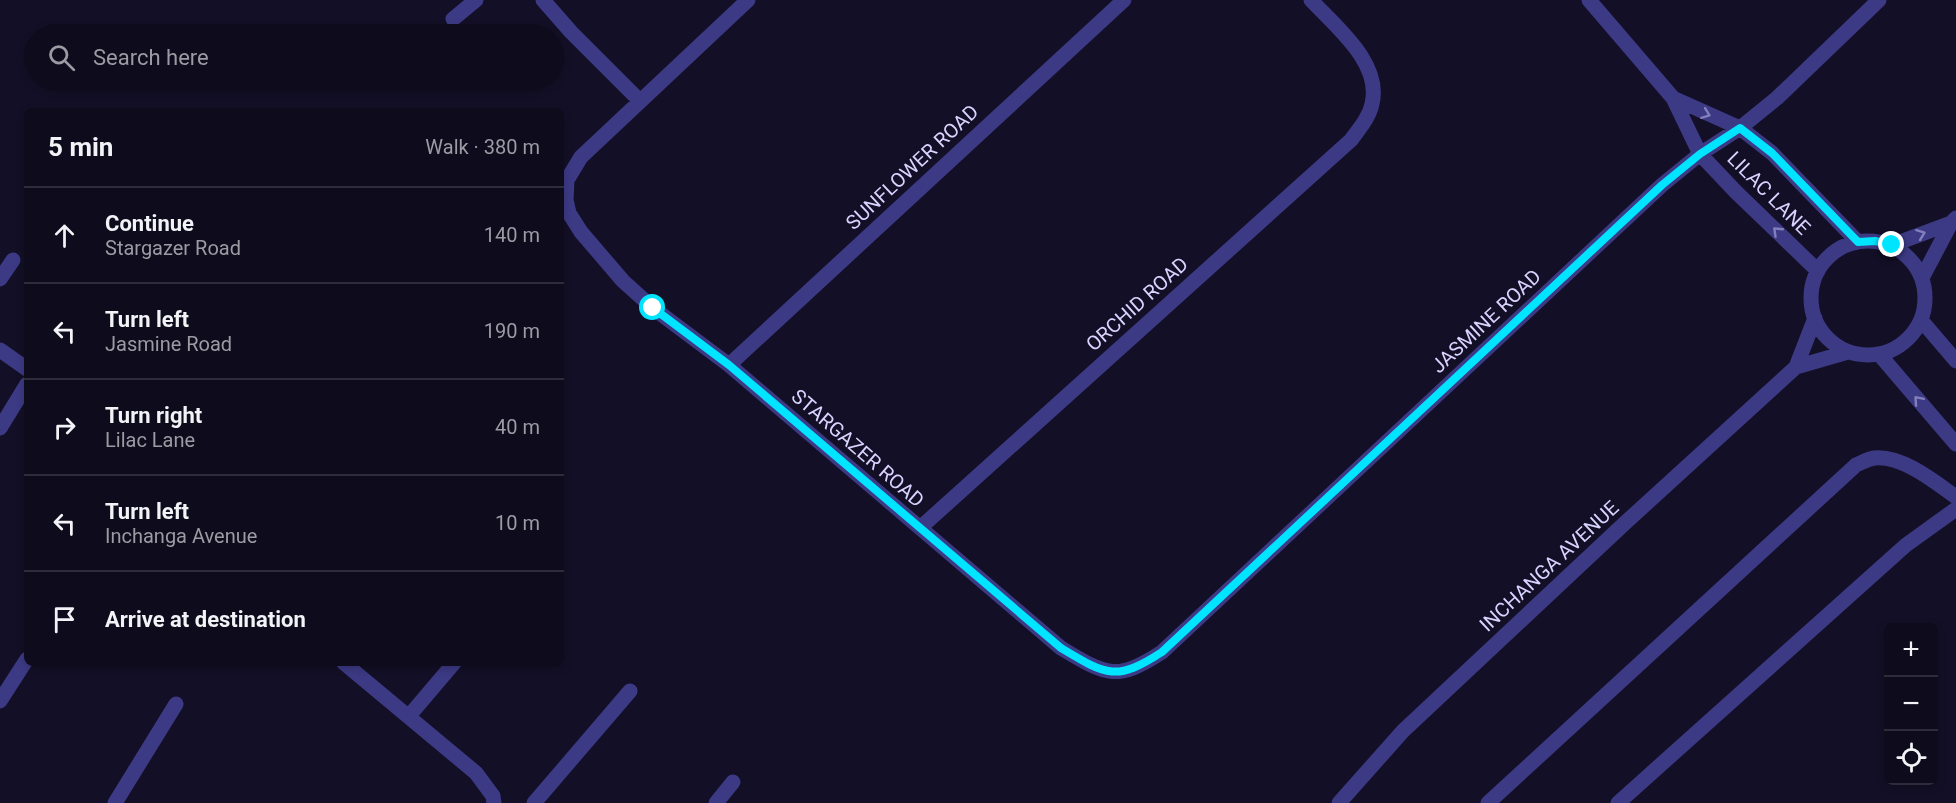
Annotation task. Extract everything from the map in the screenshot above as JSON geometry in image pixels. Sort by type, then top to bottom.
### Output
[{"type":"street","points":[[453,19],[476,0]]},
{"type":"street","points":[[543,0],[571,32],[640,101]]},
{"type":"street","name":"STARGAZER ROAD","points":[[748,0],[581,157],[567,180],[566,200],[569,213],[581,232],[623,281],[653,308],[729,365],[1061,648],[1088,664],[1110,672],[1123,672]]},
{"type":"street","name":"SUNFLOWER ROAD","points":[[729,365],[1124,0]]},
{"type":"street","name":"ORCHID ROAD","points":[[920,528],[1351,140],[1372,104],[1373,87],[1368,65],[1311,0]]},
{"type":"street","points":[[1589,0],[1673,98]]},
{"type":"street","name":"JASMINE ROAD","points":[[1123,672],[1144,664],[1162,652],[1662,185],[1777,98],[1879,0]]},
{"type":"street","name":"LILAC LANE","points":[[1673,98],[1740,128],[1772,153],[1858,242]]},
{"type":"street","name":"LILAC LANE","points":[[1673,98],[1700,154],[1818,271]]},
{"type":"street","points":[[1892,245],[1953,221]]},
{"type":"street","points":[[1922,278],[1953,221]]},
{"type":"street","points":[[1818,271],[1828,257],[1842,247],[1858,242],[1875,241],[1892,245],[1906,255],[1922,278],[1925,306],[1921,320],[1956,361]]},
{"type":"street","points":[[0,279],[12,260]]},
{"type":"street","name":"INCHANGA AVENUE","points":[[1818,271],[1812,286],[1811,302],[1815,318],[1822,332],[1834,344],[1848,352],[1863,355],[1892,350],[1914,332],[1921,320]]},
{"type":"street","name":"INCHANGA AVENUE","points":[[1796,367],[1815,318]]},
{"type":"street","points":[[0,350],[24,367]]},
{"type":"street","name":"INCHANGA AVENUE","points":[[1339,803],[1403,731],[1796,367],[1848,352]]},
{"type":"street","points":[[1878,354],[1956,444]]},
{"type":"street","points":[[0,428],[24,389]]},
{"type":"street","points":[[1488,803],[1856,465],[1874,458],[1888,459],[1924,473],[1956,497]]},
{"type":"street","points":[[1618,803],[1906,545],[1956,508]]},
{"type":"street","points":[[0,701],[24,664]]},
{"type":"street","points":[[348,666],[476,773],[493,796],[494,803]]},
{"type":"street","points":[[408,716],[451,666]]},
{"type":"street","points":[[534,803],[630,690]]},
{"type":"street","points":[[115,803],[176,704]]},
{"type":"street","points":[[716,803],[733,782]]},
{"type":"route","points":[[653,308],[729,365],[1061,648],[1088,664],[1110,672],[1123,672],[1144,664],[1162,652],[1662,185],[1700,154],[1740,128],[1772,153],[1858,242],[1875,241],[1892,245]]}]
